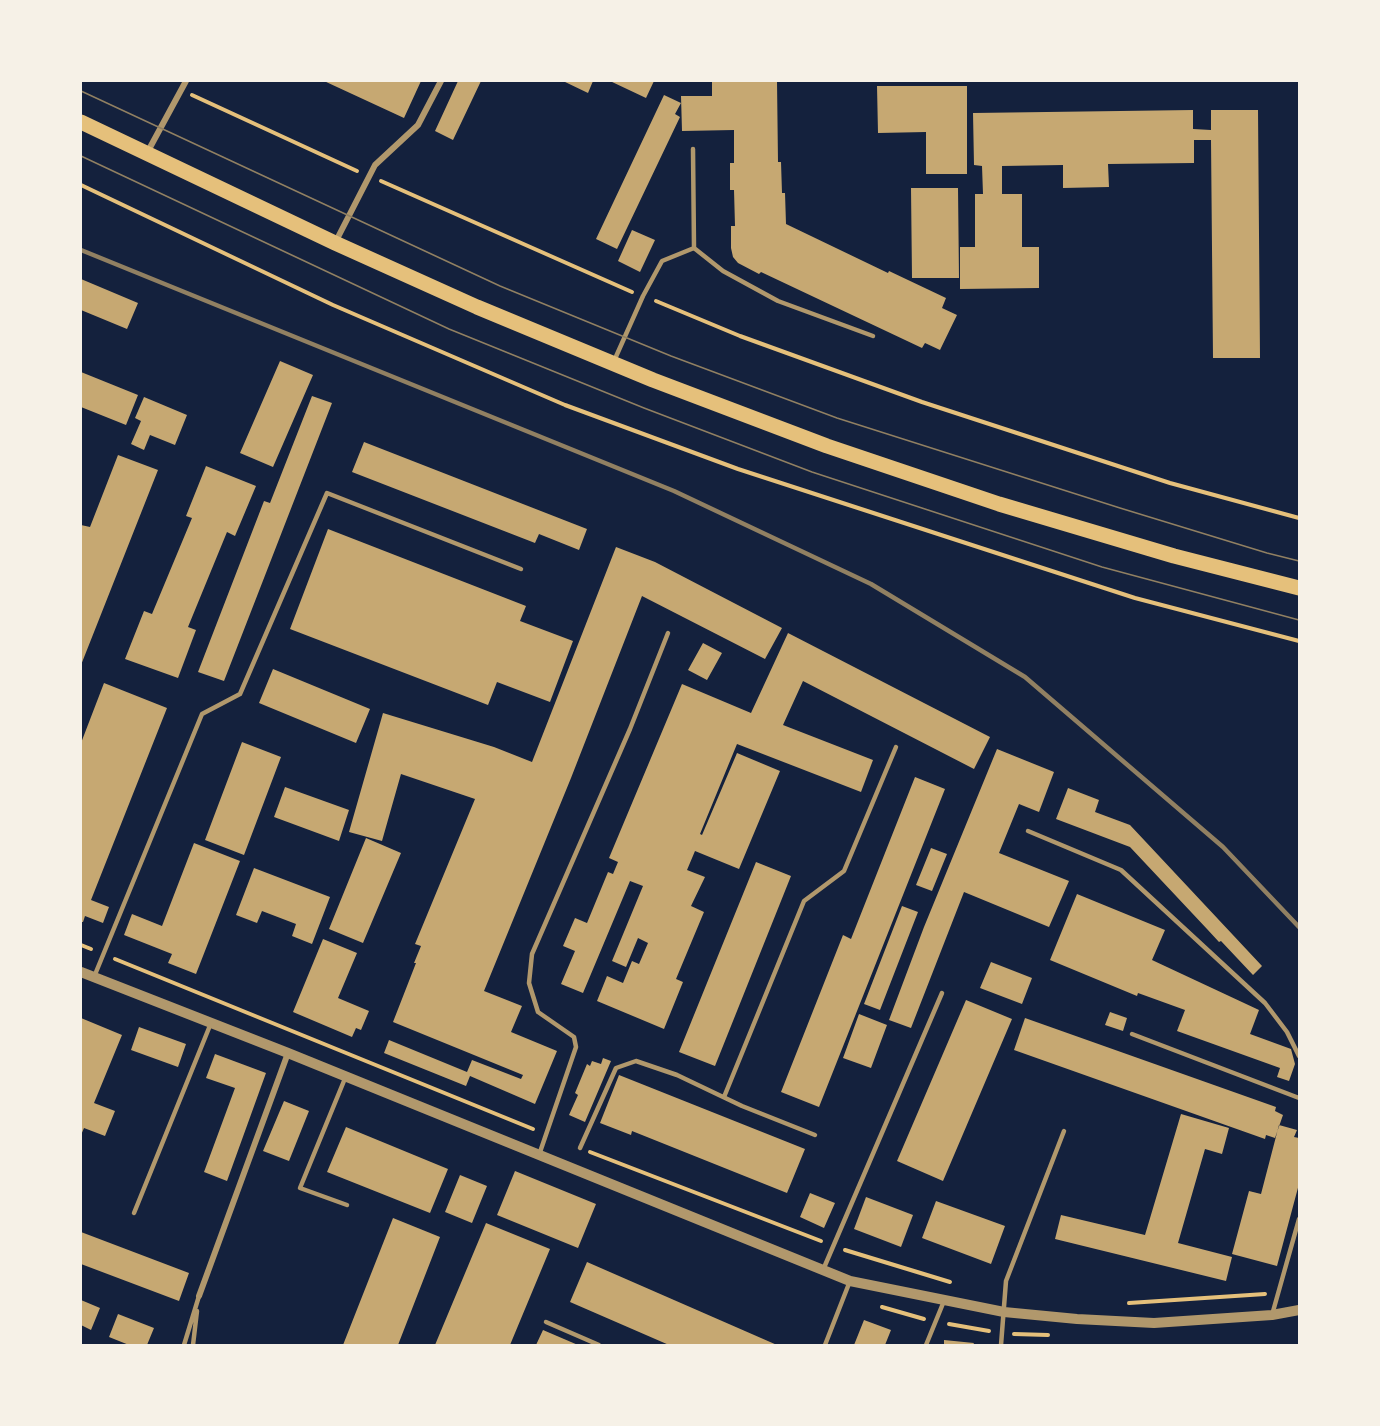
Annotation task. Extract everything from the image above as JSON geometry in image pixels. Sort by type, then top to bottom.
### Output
[{"type":"main road","points":[[81,122],[335,243],[477,307],[613,363],[827,446],[999,504],[1174,556],[1299,588]]},
{"type":"street","points":[[147,154],[186,81]]},
{"type":"street","points":[[335,243],[375,165],[418,125],[441,81]]},
{"type":"street","points":[[81,972],[346,1076],[850,1281],[1004,1312],[1077,1319],[1154,1323],[1272,1315],[1299,1310]]},
{"type":"street","points":[[199,1296],[288,1053]]},
{"type":"lane","points":[[693,149],[694,248]]},
{"type":"lane","points":[[613,363],[643,296],[662,261],[694,248]]},
{"type":"lane","points":[[694,248],[723,270],[778,301],[873,336]]},
{"type":"lane","points":[[94,977],[202,714],[240,694],[327,493],[521,569]]},
{"type":"lane","points":[[539,1155],[576,1047],[574,1037],[538,1012],[529,983],[532,954],[630,729],[668,633]]},
{"type":"lane","points":[[724,1097],[804,901],[844,871],[896,747]]},
{"type":"lane","points":[[1028,831],[1121,870],[1265,1003],[1287,1032],[1299,1056]]},
{"type":"lane","points":[[823,1270],[942,993]]},
{"type":"lane","points":[[134,1213],[211,1023]]},
{"type":"lane","points":[[1132,1034],[1299,1098]]},
{"type":"lane","points":[[580,1148],[616,1068],[636,1061],[677,1075],[814,1135]]},
{"type":"lane","points":[[346,1076],[300,1188],[347,1205]]},
{"type":"lane","points":[[1001,1345],[1006,1281],[1064,1131]]},
{"type":"lane","points":[[1272,1315],[1299,1219]]},
{"type":"lane","points":[[825,1345],[850,1281]]},
{"type":"lane","points":[[184,1345],[199,1296]]},
{"type":"lane","points":[[193,1345],[199,1296]]},
{"type":"lane","points":[[926,1345],[944,1301]]},
{"type":"lane","points":[[546,1322],[599,1345]]},
{"type":"path","points":[[181,90],[369,176],[740,336],[922,402],[1170,483],[1299,518]]},
{"type":"path","points":[[81,185],[333,305],[565,405],[738,469],[1135,598],[1299,641]]},
{"type":"path","points":[[81,945],[546,1134]]},
{"type":"path","points":[[580,1148],[831,1245]]},
{"type":"path","points":[[842,1249],[960,1285]]},
{"type":"path","points":[[1122,1303],[1279,1293]]},
{"type":"building","points":[[324,81],[421,81],[404,118]]},
{"type":"building","points":[[458,81],[481,81],[453,140],[435,131]]},
{"type":"building","points":[[563,81],[593,81],[588,93]]},
{"type":"building","points":[[610,81],[654,81],[646,98]]},
{"type":"building","points":[[712,81],[777,81],[778,162],[781,162],[782,193],[785,193],[786,224],[946,298],[942,308],[957,315],[940,350],[925,343],[922,348],[738,263],[733,257],[731,248],[731,226],[735,226],[734,190],[730,190],[730,163],[734,163],[734,130],[682,131],[681,96],[712,96]]},
{"type":"building","points":[[877,86],[967,86],[967,174],[926,174],[926,132],[878,133]]},
{"type":"building","points":[[664,95],[681,103],[675,114],[680,117],[617,249],[596,239]]},
{"type":"building","points":[[1193,110],[1193,129],[1211,130],[1211,110],[1258,110],[1260,358],[1213,358],[1211,140],[1194,140],[1194,163],[1108,164],[1109,187],[1063,188],[1063,165],[1002,166],[1002,194],[1022,194],[1022,247],[1039,247],[1039,288],[960,289],[960,247],[975,247],[975,194],[983,194],[982,166],[974,165],[973,113]]},
{"type":"building","points":[[911,188],[958,188],[959,278],[912,278]]},
{"type":"building","points":[[632,230],[655,240],[640,272],[618,261]]},
{"type":"building","points":[[81,279],[138,303],[127,329],[81,310]]},
{"type":"building","points":[[280,361],[313,375],[273,467],[240,453]]},
{"type":"building","points":[[81,372],[138,395],[126,425],[81,407]]},
{"type":"building","points":[[312,396],[332,403],[224,681],[198,672],[264,501],[270,503]]},
{"type":"building","points":[[144,397],[187,415],[175,445],[150,435],[144,450],[131,444],[141,421],[135,418]]},
{"type":"building","points":[[364,442],[587,529],[579,550],[539,534],[535,543],[352,472]]},
{"type":"building","points":[[118,455],[158,470],[81,665],[81,525],[90,527]]},
{"type":"building","points":[[206,466],[256,486],[235,536],[227,532],[188,627],[196,630],[178,678],[125,659],[144,611],[152,614],[192,518],[186,516]]},
{"type":"building","points":[[328,529],[526,606],[520,621],[573,641],[550,702],[497,682],[488,705],[290,629]]},
{"type":"building","points":[[616,547],[655,562],[782,628],[765,659],[642,596],[484,991],[522,1006],[511,1032],[557,1051],[535,1104],[470,1076],[466,1086],[384,1053],[389,1040],[467,1072],[472,1060],[521,1079],[523,1075],[393,1022],[421,946],[415,944],[475,799],[401,774],[382,841],[349,832],[383,713],[494,747],[532,762]]},
{"type":"building","points":[[788,633],[990,737],[974,769],[803,681],[783,725],[873,760],[861,792],[737,744],[700,834],[702,835],[737,753],[780,771],[739,869],[695,851],[687,870],[705,877],[691,906],[704,912],[676,979],[683,982],[664,1029],[597,1001],[607,976],[623,983],[632,961],[639,964],[648,943],[638,938],[626,967],[612,961],[643,886],[630,881],[583,993],[561,984],[575,951],[563,946],[575,918],[587,923],[608,872],[613,874],[618,862],[609,858],[682,684],[751,713]]},
{"type":"building","points":[[703,643],[722,653],[707,680],[688,670]]},
{"type":"building","points":[[273,669],[370,709],[356,743],[259,703]]},
{"type":"building","points":[[104,683],[167,708],[91,900],[109,907],[103,923],[85,916],[81,922],[81,743]]},
{"type":"building","points":[[242,742],[281,757],[244,855],[205,840]]},
{"type":"building","points":[[997,749],[1054,772],[1039,812],[1019,804],[999,853],[1069,881],[1049,927],[964,892],[911,1028],[889,1020],[924,927]]},
{"type":"building","points":[[915,777],[945,789],[819,1107],[781,1092],[843,935],[851,939]]},
{"type":"building","points":[[285,787],[349,810],[339,841],[274,817]]},
{"type":"building","points":[[1068,788],[1099,800],[1095,812],[1130,825],[1262,966],[1253,975],[1130,847],[1056,819]]},
{"type":"building","points":[[366,838],[401,853],[363,943],[329,929]]},
{"type":"building","points":[[194,843],[240,861],[196,974],[168,963],[172,954],[124,935],[132,914],[162,926]]},
{"type":"building","points":[[931,848],[947,854],[932,891],[916,885]]},
{"type":"building","points":[[756,862],[791,876],[715,1066],[679,1052]]},
{"type":"building","points":[[254,868],[330,897],[312,944],[292,936],[296,924],[262,911],[257,923],[236,915]]},
{"type":"building","points":[[1077,894],[1165,930],[1152,960],[1259,1010],[1250,1034],[1291,1049],[1295,1064],[1289,1081],[1277,1077],[1280,1068],[1177,1031],[1185,1010],[1138,993],[1137,996],[1050,960]]},
{"type":"building","points":[[902,906],[918,912],[880,1010],[864,1004]]},
{"type":"building","points":[[323,939],[357,953],[338,998],[369,1011],[361,1030],[356,1028],[352,1037],[293,1012]]},
{"type":"building","points":[[991,962],[1032,978],[1022,1004],[980,988]]},
{"type":"building","points":[[966,1000],[1012,1019],[943,1181],[897,1161]]},
{"type":"building","points":[[1110,1012],[1127,1018],[1123,1031],[1105,1025]]},
{"type":"building","points":[[859,1014],[887,1025],[871,1068],[843,1058]]},
{"type":"building","points":[[81,1018],[122,1035],[94,1103],[115,1111],[105,1136],[84,1128],[81,1135]]},
{"type":"building","points":[[1025,1018],[1276,1107],[1275,1111],[1283,1115],[1275,1138],[1266,1135],[1265,1139],[1014,1050]]},
{"type":"building","points":[[139,1027],[186,1044],[178,1067],[131,1050]]},
{"type":"building","points":[[215,1054],[266,1073],[227,1181],[204,1172],[235,1088],[206,1078]]},
{"type":"building","points":[[603,1058],[611,1061],[585,1122],[569,1115],[578,1095],[575,1093],[587,1064],[590,1066],[592,1061],[601,1064]]},
{"type":"building","points":[[619,1075],[805,1149],[787,1193],[632,1131],[631,1135],[600,1123]]},
{"type":"building","points":[[284,1101],[309,1111],[289,1161],[263,1151]]},
{"type":"building","points":[[1181,1114],[1229,1128],[1222,1154],[1205,1149],[1178,1243],[1232,1257],[1226,1281],[1055,1239],[1061,1215],[1145,1235]]},
{"type":"building","points":[[1279,1125],[1297,1130],[1294,1137],[1299,1138],[1299,1184],[1277,1266],[1232,1254],[1249,1191],[1261,1194]]},
{"type":"building","points":[[346,1127],[448,1169],[430,1213],[327,1172]]},
{"type":"building","points":[[515,1171],[596,1204],[578,1248],[497,1215]]},
{"type":"building","points":[[460,1175],[487,1186],[472,1223],[445,1212]]},
{"type":"building","points":[[810,1193],[835,1203],[824,1228],[800,1217]]},
{"type":"building","points":[[866,1197],[913,1215],[901,1247],[854,1229]]},
{"type":"building","points":[[936,1201],[1005,1226],[991,1264],[922,1238]]},
{"type":"building","points":[[393,1218],[440,1237],[398,1345],[343,1345]]},
{"type":"building","points":[[486,1223],[550,1249],[510,1345],[435,1345]]},
{"type":"building","points":[[81,1232],[189,1273],[179,1301],[81,1264]]},
{"type":"building","points":[[587,1262],[777,1345],[669,1345],[570,1302]]},
{"type":"building","points":[[81,1300],[100,1308],[91,1330],[81,1325]]},
{"type":"building","points":[[118,1314],[154,1328],[147,1345],[129,1345],[109,1337]]},
{"type":"building","points":[[864,1320],[891,1330],[885,1345],[854,1345]]},
{"type":"building","points":[[543,1330],[578,1345],[536,1345]]},
{"type":"building","points":[[944,1340],[974,1343],[973,1345],[944,1345]]},
{"type":"tram line","points":[[81,91],[500,286],[671,356],[837,418],[1120,508],[1299,561]]},
{"type":"tram line","points":[[81,156],[449,329],[644,408],[812,472],[1102,567],[1299,620]]},
{"type":"railway","points":[[81,250],[674,491],[871,584],[1025,677],[1223,847],[1299,927]]}]
